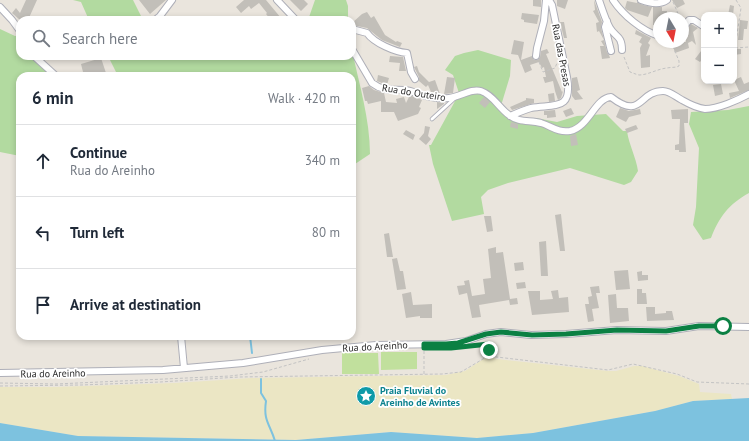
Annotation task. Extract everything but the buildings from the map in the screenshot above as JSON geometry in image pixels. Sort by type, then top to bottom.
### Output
[{"type":"street","points":[[160,16],[172,0]]},
{"type":"street","points":[[277,0],[292,16]]},
{"type":"street","points":[[536,56],[536,48],[544,21],[548,0]]},
{"type":"street","name":"Rua das Presas","points":[[510,116],[530,109],[555,106],[568,97],[569,88],[552,5],[548,0]]},
{"type":"street","points":[[599,0],[610,29],[618,36],[622,50]]},
{"type":"street","points":[[613,0],[624,13],[645,30],[653,33]]},
{"type":"street","points":[[641,0],[656,3],[668,0]]},
{"type":"street","points":[[0,7],[16,26]]},
{"type":"street","points":[[689,20],[694,20],[701,25]]},
{"type":"street","points":[[607,21],[605,27],[611,51]]},
{"type":"street","name":"Rua do Outeiro","points":[[356,30],[367,33],[371,40],[400,52],[408,53],[411,72],[415,79]]},
{"type":"street","name":"Rua do Outeiro","points":[[356,56],[372,83],[385,90],[404,90],[437,98],[457,97],[472,91],[480,91],[488,94],[510,116]]},
{"type":"street","points":[[38,60],[52,72]]},
{"type":"street","points":[[510,116],[516,120],[540,123],[558,131],[569,131],[577,129],[584,123],[601,102],[611,97],[621,105],[628,107],[635,106],[650,94],[658,91],[665,91],[689,104],[706,109],[739,99],[749,94]]},
{"type":"street","name":"Rua do Areinho","points":[[0,374],[163,370],[243,363],[322,350],[376,345],[458,343],[486,334],[501,332],[538,335],[617,330],[666,331],[699,326],[749,327]]},
{"type":"street","points":[[181,340],[184,368]]},
{"type":"lane","points":[[432,119],[457,97]]},
{"type":"path","points":[[672,0],[677,12]]},
{"type":"path","points":[[736,0],[741,8],[735,48],[749,47]]},
{"type":"path","points":[[622,50],[630,72],[636,75],[653,70],[679,66],[679,61],[674,48]]},
{"type":"path","points":[[536,56],[543,72],[554,68],[562,56]]},
{"type":"path","points":[[424,344],[424,375]]},
{"type":"path","points":[[466,347],[489,344],[492,356]]},
{"type":"path","points":[[0,384],[58,386],[239,377],[442,374],[461,372],[488,356],[492,356],[608,370],[633,364],[677,374],[697,382],[749,384]]},
{"type":"path","points":[[197,379],[258,373],[312,358]]},
{"type":"path","points":[[196,367],[197,379]]},
{"type":"green space","points":[[73,0],[133,0],[141,16],[87,16],[81,2]]},
{"type":"green space","points":[[315,0],[346,0],[348,6],[348,16],[309,16]]},
{"type":"green space","points":[[0,29],[16,36],[16,60],[44,60],[53,72],[16,72],[16,155],[0,152]]},
{"type":"green space","points":[[478,50],[511,60],[510,76],[500,109],[513,121],[536,118],[557,122],[577,116],[606,114],[623,131],[627,131],[638,171],[631,182],[624,185],[570,168],[508,183],[488,190],[481,197],[484,214],[452,221],[433,164],[429,145],[431,145],[459,93],[453,75],[445,70],[455,56]]},
{"type":"green space","points":[[110,60],[354,60],[364,102],[370,141],[370,154],[356,163],[356,72],[116,72]]},
{"type":"green space","points":[[749,106],[749,193],[730,207],[721,217],[711,238],[703,240],[693,225],[696,207],[699,148],[689,124],[691,112],[728,110]]},
{"type":"green space","points":[[381,352],[417,352],[417,369],[381,370]]},
{"type":"green space","points":[[342,353],[378,353],[379,374],[342,374]]},
{"type":"sand","name":"Praia Fluvial do Areinho de Avintes","points":[[488,356],[497,359],[608,371],[642,366],[679,376],[699,384],[700,392],[731,394],[732,399],[693,401],[655,411],[533,433],[477,438],[390,432],[296,440],[78,436],[0,423],[0,387],[56,387],[175,383],[252,378],[446,375],[465,371]]},
{"type":"water","points":[[749,398],[749,441],[0,441],[0,423],[78,436],[296,440],[391,432],[477,438],[533,433],[655,411],[693,401]]},
{"type":"waterway","points":[[250,340],[252,353]]},
{"type":"waterway","points":[[261,379],[261,393],[266,401],[266,418],[275,441]]},
{"type":"place","name":"Praia Fluvial do Areinho de Avintes","points":[[366,396]]},
{"type":"route","points":[[489,350],[489,344],[451,348],[424,348],[424,344],[458,343],[486,334],[501,332],[532,335],[617,330],[666,331],[699,326],[723,326]]}]
